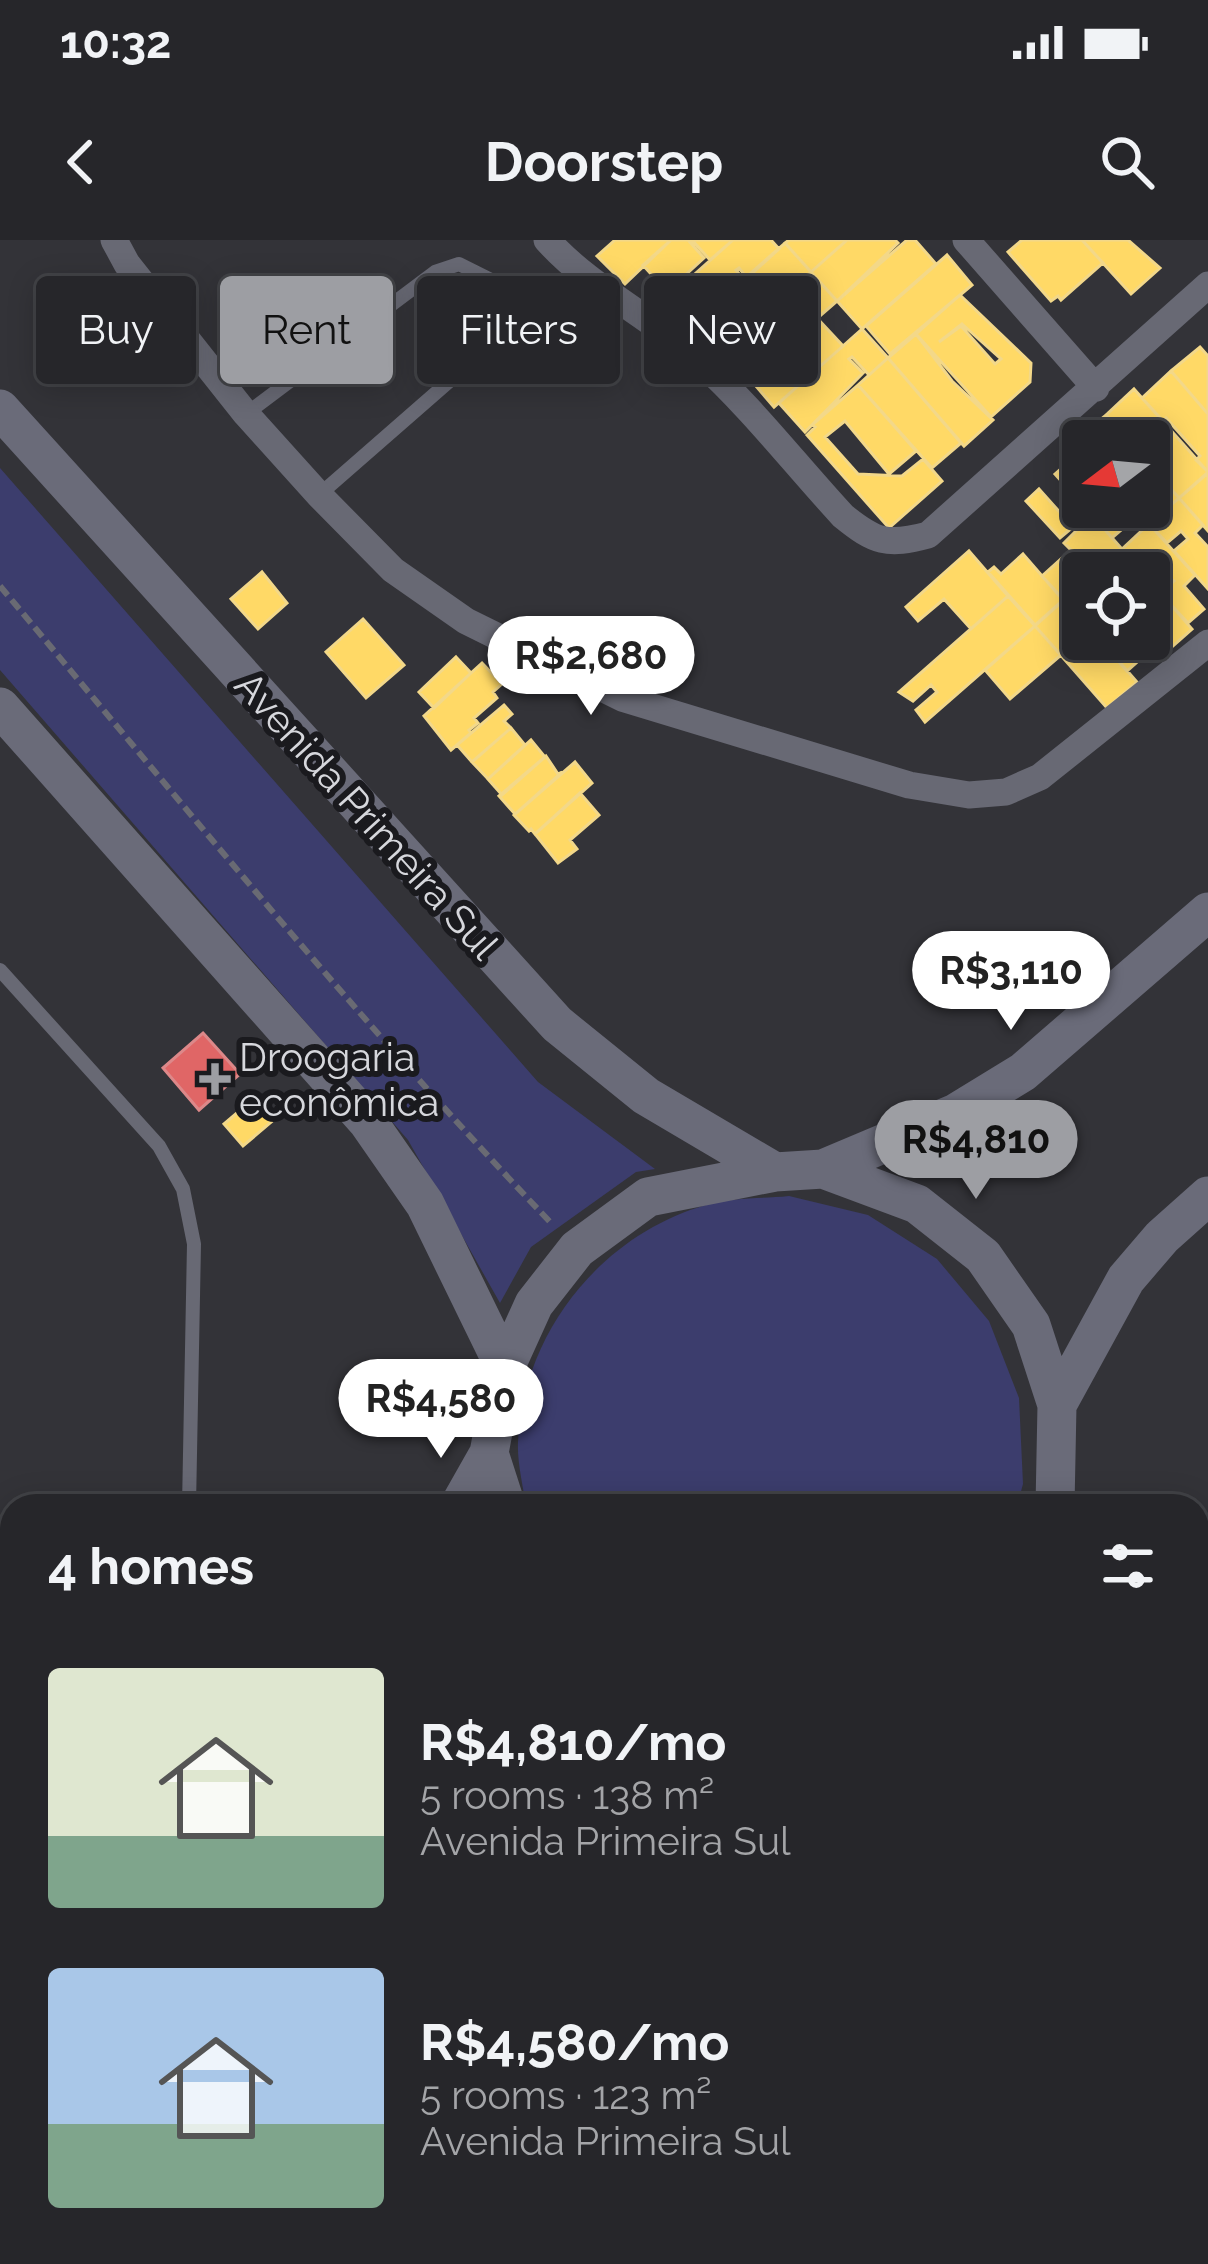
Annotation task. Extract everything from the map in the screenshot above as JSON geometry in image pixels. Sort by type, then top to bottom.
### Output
[{"type":"street","points":[[114,240],[127,264],[246,414],[393,570],[466,621],[622,698],[909,785],[969,795],[1006,792],[1040,777],[1206,649]]},
{"type":"street","points":[[547,240],[597,286],[702,362],[843,516],[870,538],[898,543],[928,535],[1208,285]]},
{"type":"street","points":[[966,240],[1096,388]]},
{"type":"street","name":"Avenida Primeira Sul","points":[[0,409],[557,1024],[646,1096],[775,1172]]},
{"type":"street","points":[[0,706],[368,1122],[425,1204],[505,1368]]},
{"type":"street","points":[[466,1494],[489,1454],[505,1368],[533,1304],[577,1249],[648,1197],[775,1172],[823,1169],[956,1113],[1023,1072],[1208,912]]},
{"type":"street","points":[[823,1169],[917,1204],[983,1256],[1031,1325],[1057,1405],[1055,1494]]},
{"type":"street","points":[[1057,1405],[1126,1279],[1162,1237],[1208,1196]]},
{"type":"street","points":[[489,1454],[502,1494]]},
{"type":"lane","points":[[246,414],[436,272],[459,264],[491,280],[504,314],[493,344],[319,495]]},
{"type":"lane","points":[[0,970],[160,1146],[183,1190],[194,1244],[189,1494]]},
{"type":"path","points":[[0,586],[439,1103],[577,1249]]},
{"type":"shaded area","points":[[0,468],[538,1082],[655,1169],[636,1172],[531,1247],[500,1303],[408,1140],[0,670]]},
{"type":"shaded area","points":[[789,1196],[868,1215],[937,1259],[989,1321],[1019,1398],[1020,1494],[524,1494],[518,1450],[523,1402],[552,1327],[574,1294],[633,1239],[668,1219],[736,1199]]},
{"type":"building: Homes","points":[[615,240],[671,240],[625,284],[597,256]]},
{"type":"building: Homes","points":[[671,240],[688,240],[704,258],[684,276],[653,276],[643,265]]},
{"type":"building: Homes","points":[[692,240],[733,240],[710,260]]},
{"type":"building: Homes","points":[[733,240],[771,240],[779,249],[749,276],[739,268],[741,276],[693,276]]},
{"type":"building: Homes","points":[[847,240],[811,272],[785,243]]},
{"type":"building: Homes","points":[[847,240],[898,243],[837,301],[811,272]]},
{"type":"building: Homes","points":[[907,240],[915,240],[936,264],[862,329],[837,301]]},
{"type":"building: Homes","points":[[1022,240],[1082,240],[1103,263],[1061,300],[1058,296],[1051,301],[1008,252]]},
{"type":"building: Homes","points":[[1082,240],[1128,240],[1160,268],[1131,294]]},
{"type":"building: Homes","points":[[785,243],[811,272],[807,276],[747,276]]},
{"type":"building: Homes","points":[[947,255],[972,285],[890,354],[866,326]]},
{"type":"building: Homes","points":[[818,280],[837,301],[821,315],[818,312]]},
{"type":"building: Homes","points":[[960,295],[1031,363],[1030,382],[991,417],[916,334]],"holes":[[[962,324],[1001,359],[995,364],[961,326],[939,342]]]},
{"type":"building: Homes","points":[[818,319],[843,346],[818,368]]},
{"type":"building: Homes","points":[[862,329],[888,358],[869,375],[849,359],[863,373],[805,432],[779,403],[800,384],[818,384],[818,368]]},
{"type":"building: Homes","points":[[916,334],[952,381],[993,420],[964,446],[888,358]]},
{"type":"building: Homes","points":[[1200,347],[1208,356],[1208,414],[1171,371]]},
{"type":"building: Homes","points":[[888,358],[961,443],[932,468],[858,385]]},
{"type":"building: Homes","points":[[1171,371],[1208,414],[1208,472],[1170,420],[1162,420],[1142,398]]},
{"type":"building: Homes","points":[[754,384],[800,384],[774,407]]},
{"type":"building: Homes","points":[[858,385],[916,451],[889,474],[845,421],[825,437],[858,474],[902,476],[923,459],[942,481],[889,528],[807,435],[812,425]]},
{"type":"building: Homes","points":[[1134,389],[1162,420],[1110,420],[1106,415]]},
{"type":"building: Homes","points":[[1170,429],[1208,472],[1179,498],[1170,488]]},
{"type":"building: Homes","points":[[1208,473],[1208,531],[1179,498]]},
{"type":"building: Homes","points":[[1039,489],[1062,515],[1062,528],[1072,528],[1060,538],[1026,501]]},
{"type":"building: Homes","points":[[1179,498],[1203,525],[1195,533],[1208,547],[1208,589],[1174,551],[1188,539],[1181,531],[1167,543],[1153,528],[1170,528],[1170,506]]},
{"type":"building: Homes","points":[[1079,528],[1103,528],[1122,549],[1073,552],[1064,543]]},
{"type":"building: Homes","points":[[1103,528],[1124,528],[1112,538]]},
{"type":"building: Homes","points":[[1145,528],[1153,528],[1195,575],[1184,586],[1204,609],[1188,623],[1170,604],[1170,585],[1175,580],[1170,584],[1170,552],[1122,549]]},
{"type":"building: Homes","points":[[969,551],[1008,596],[971,629],[944,599],[918,621],[906,607]]},
{"type":"building: Homes","points":[[1023,554],[1062,601],[1035,625],[988,572],[994,567],[1001,574]]},
{"type":"building: Homes","points":[[1062,558],[1062,598],[1042,576]]},
{"type":"building: Homes","points":[[262,572],[287,603],[258,629],[231,599]]},
{"type":"building: Homes","points":[[1008,596],[1035,626],[925,722],[916,710],[937,692],[931,685],[913,701],[899,692]]},
{"type":"building: Homes","points":[[1062,602],[1062,657],[1035,626]]},
{"type":"building: Homes","points":[[1170,604],[1192,629],[1170,649]]},
{"type":"building: Homes","points":[[363,619],[404,665],[366,698],[326,652]]},
{"type":"building: Homes","points":[[1035,626],[1061,655],[1010,699],[985,670]]},
{"type":"building: Homes","points":[[456,657],[471,673],[434,708],[419,692]]},
{"type":"building: Homes","points":[[1065,660],[1118,660],[1137,682],[1107,708]]},
{"type":"building: Homes","points":[[1117,660],[1139,660],[1127,671]]},
{"type":"building: Homes","points":[[482,663],[502,684],[493,692],[497,698],[474,718],[478,723],[471,733],[451,750],[424,716]]},
{"type":"building: Homes","points":[[504,705],[512,714],[504,721],[511,728],[472,762],[457,745]]},
{"type":"building: Homes","points":[[511,728],[525,745],[488,779],[472,762]]},
{"type":"building: Homes","points":[[531,740],[545,757],[502,795],[488,779]]},
{"type":"building: Homes","points":[[546,756],[558,774],[562,772],[515,814],[499,796]]},
{"type":"building: Homes","points":[[575,762],[592,783],[535,834],[529,831],[514,815]]},
{"type":"building: Homes","points":[[580,793],[599,815],[570,840],[577,849],[558,863],[535,834]]},
{"type":"building: Homes","points":[[258,1095],[277,1117],[243,1146],[224,1124]]},
{"type":"building: Shops","points":[[203,1033],[240,1074],[199,1110],[163,1068]]},
{"type":"place","name":"Droogaria econômica","points":[[215,1079]]}]
